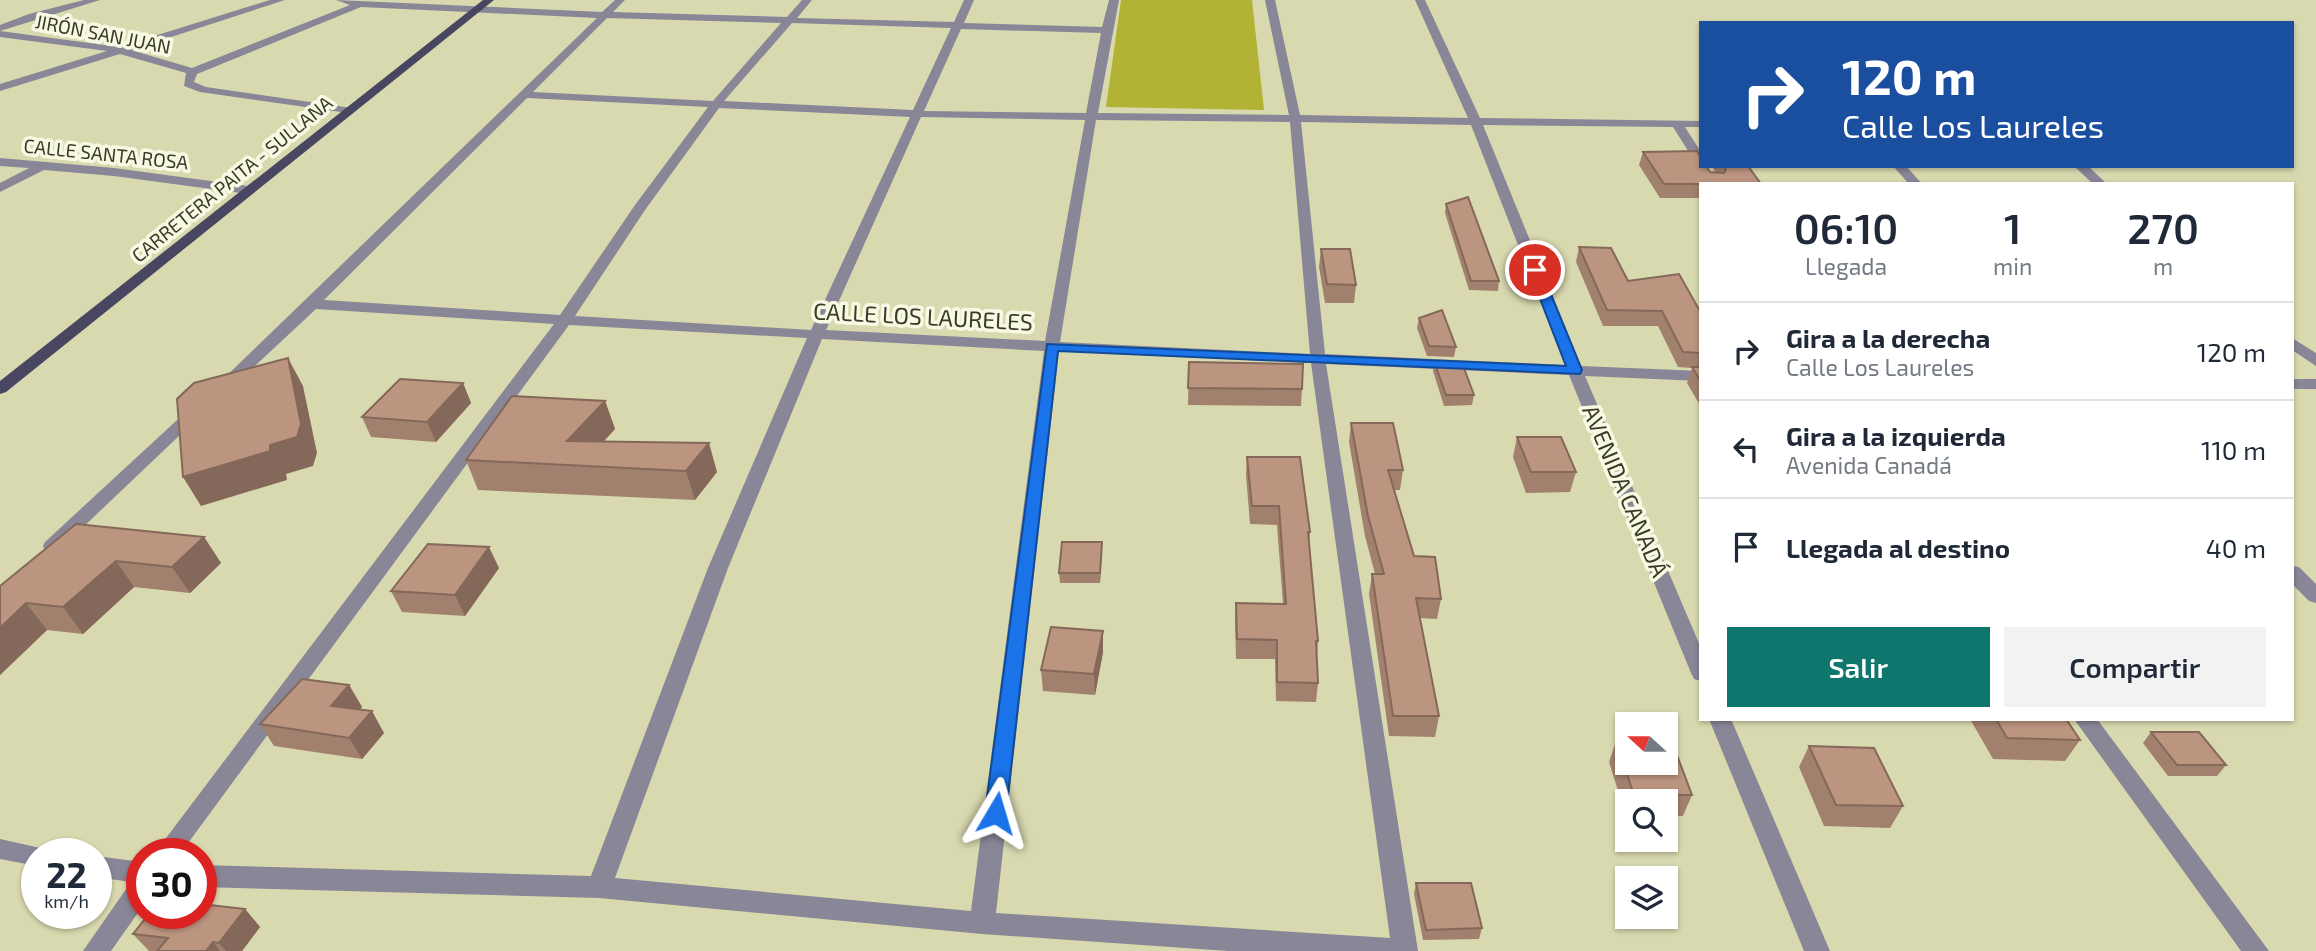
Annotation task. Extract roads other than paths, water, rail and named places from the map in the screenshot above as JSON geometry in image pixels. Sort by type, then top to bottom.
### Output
[{"type":"main road","name":"CARRETERA PAITA - SULLANA","points":[[0,389],[489,0]]},
{"type":"street","points":[[1,28],[32,16],[95,0]]},
{"type":"street","points":[[0,88],[280,0]]},
{"type":"street","points":[[341,0],[475,11],[1106,30]]},
{"type":"street","points":[[40,556],[312,304],[620,0]]},
{"type":"street","points":[[178,838],[564,321],[640,208],[718,103],[807,0]]},
{"type":"street","points":[[599,887],[718,568],[816,335],[969,0]]},
{"type":"street","points":[[982,923],[1052,347],[1106,30],[1114,0]]},
{"type":"street","points":[[217,876],[599,887],[982,923],[1403,951],[1318,361],[1295,118],[1270,0]]},
{"type":"street","name":"AVENIDA CANADÁ","points":[[1420,0],[1475,120],[1699,668]]},
{"type":"street","points":[[192,72],[363,2]]},
{"type":"street","name":"JIRÓN SAN JUAN","points":[[1,28],[169,63],[192,72],[188,84],[204,90],[348,110]]},
{"type":"street","points":[[523,95],[916,114],[1699,124]]},
{"type":"street","points":[[1677,124],[1699,160]]},
{"type":"street","name":"CALLE SANTA ROSA","points":[[0,162],[248,190]]},
{"type":"street","points":[[0,188],[42,166]]},
{"type":"street","points":[[1901,168],[1914,182]]},
{"type":"street","points":[[2082,168],[2099,182]]},
{"type":"street","name":"CALLE LOS LAURELES","points":[[312,304],[816,335],[1318,361],[1699,376]]},
{"type":"street","points":[[2294,344],[2316,361]]},
{"type":"street","points":[[2294,384],[2316,384]]},
{"type":"street","points":[[2294,574],[2316,596]]},
{"type":"street","points":[[1721,721],[1817,951]]},
{"type":"street","points":[[2086,721],[2256,951]]},
{"type":"street","points":[[0,849],[21,853]]},
{"type":"street","points":[[96,951],[126,909]]}]
